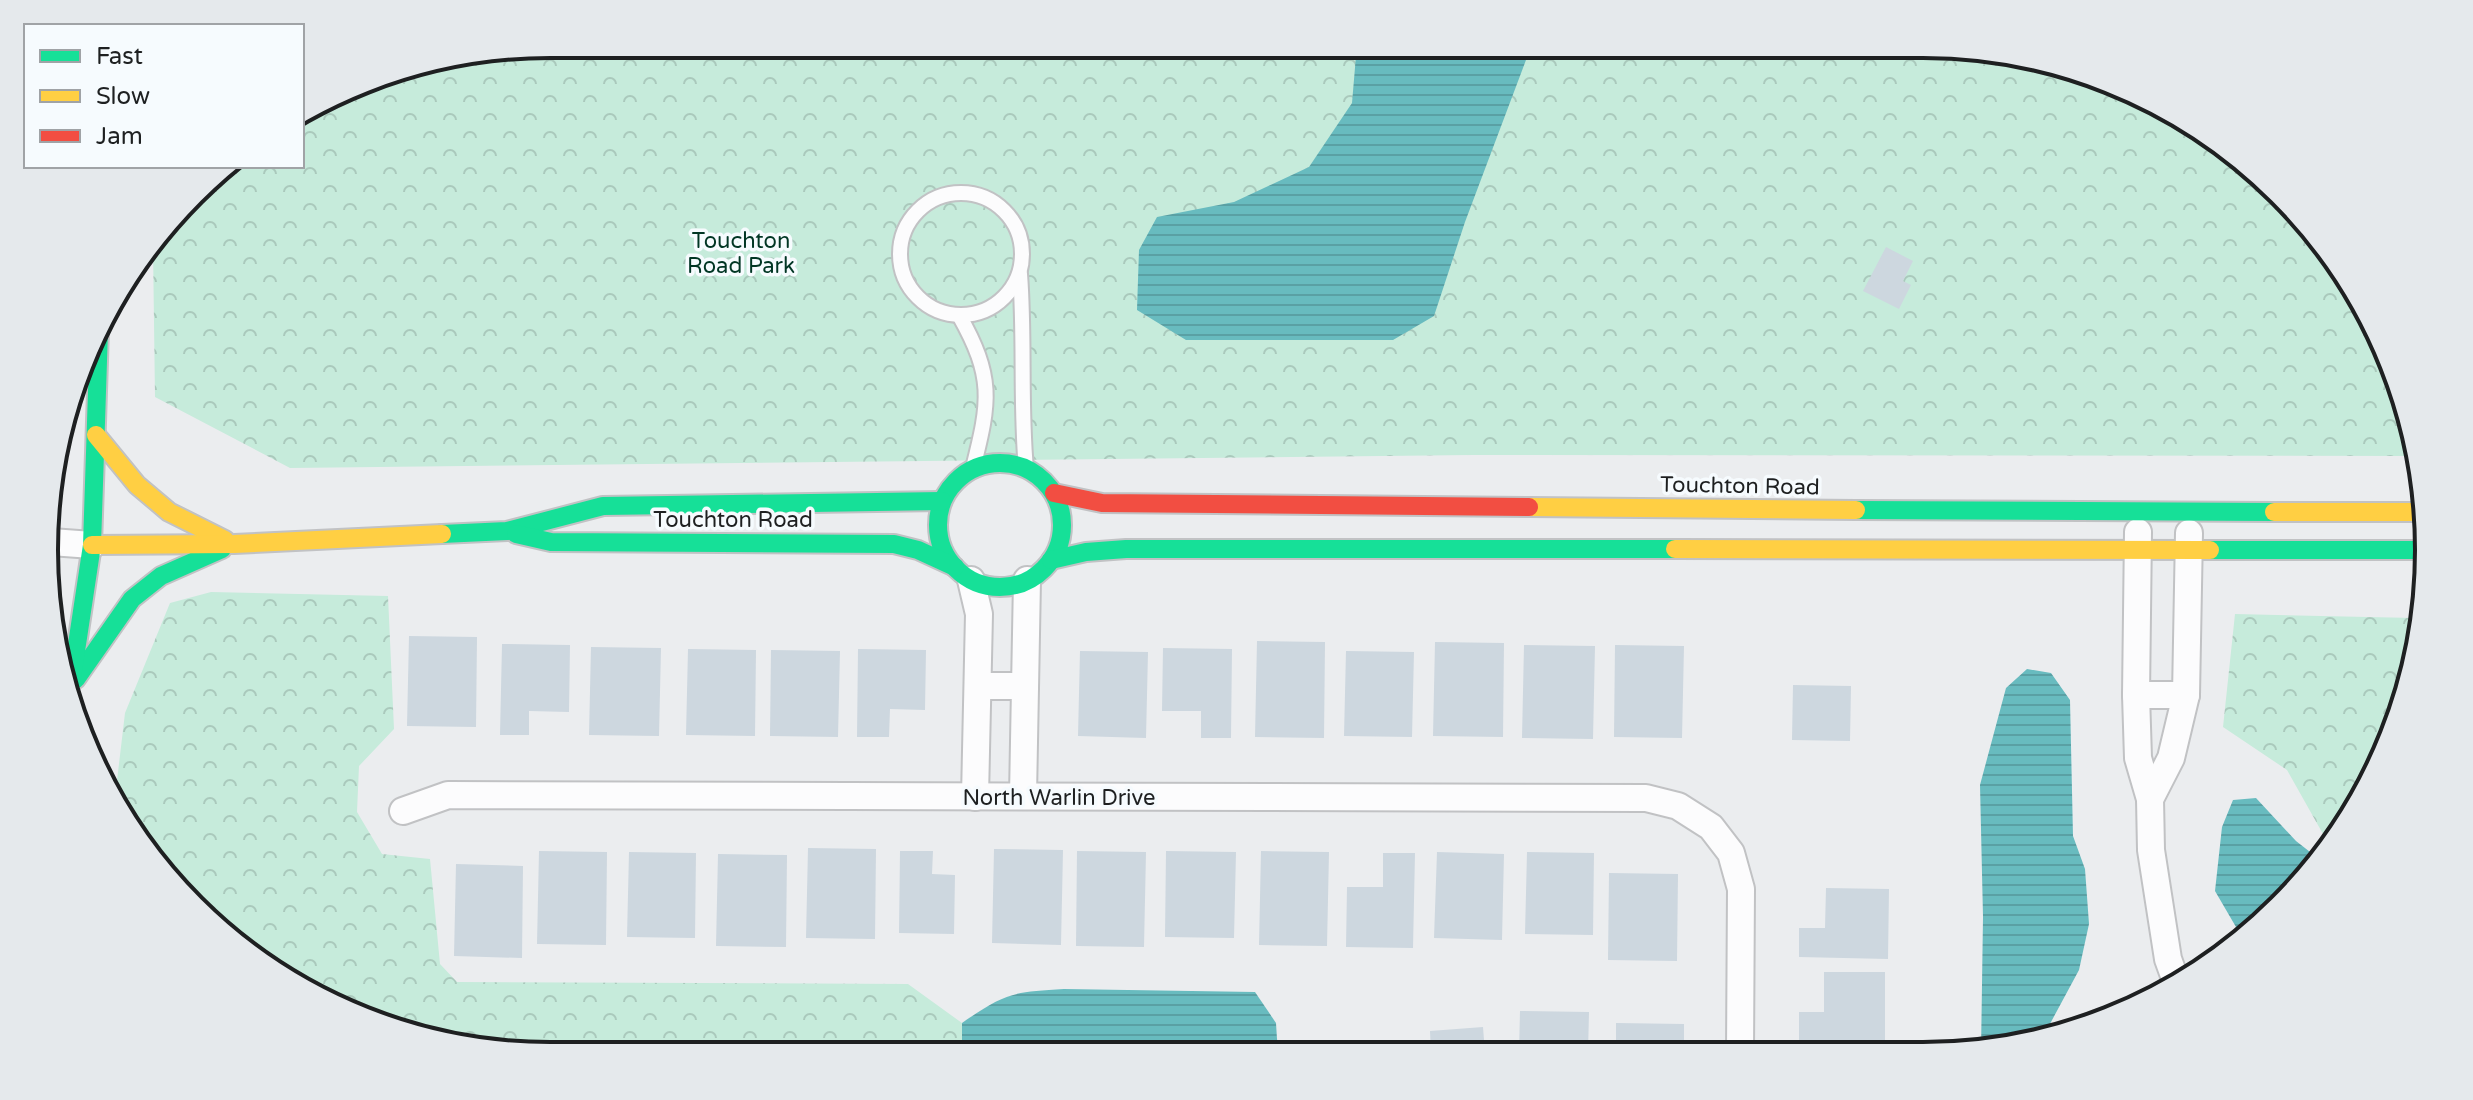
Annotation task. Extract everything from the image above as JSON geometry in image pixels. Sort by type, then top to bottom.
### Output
[{"type":"street","points":[[74,672],[92,545],[98,355]]},
{"type":"street","points":[[96,435],[137,485],[169,512],[234,544]]},
{"type":"street","points":[[975,797],[979,614],[963,573],[944,553],[938,518],[942,501],[955,482],[973,468],[995,462],[1026,469]]},
{"type":"street","name":"Touchton Road","points":[[1026,469],[1039,476],[1054,493],[1102,503],[2413,512]]},
{"type":"street","points":[[1023,796],[1027,580],[1051,560],[1060,538],[1062,515],[1054,493]]},
{"type":"street","name":"Touchton Road","points":[[92,545],[234,544],[507,531],[603,506],[942,501]]},
{"type":"street","points":[[2138,512],[2138,758],[2150,799],[2151,850],[2168,959],[2173,973]]},
{"type":"street","points":[[2150,799],[2171,758],[2186,695],[2189,512]]},
{"type":"street","name":"Touchton Road","points":[[507,531],[551,542],[894,544],[918,550],[963,573],[999,586],[1027,580]]},
{"type":"street","points":[[58,543],[92,545]]},
{"type":"street","points":[[76,680],[132,599],[161,576],[234,544]]},
{"type":"street","points":[[1051,560],[1086,552],[1142,549],[2415,550]]},
{"type":"street","points":[[978,686],[1025,686]]},
{"type":"street","points":[[2136,695],[2186,695]]},
{"type":"street","name":"North Warlin Drive","points":[[403,811],[448,795],[1646,798],[1678,806],[1711,827],[1731,853],[1741,889],[1740,1042]]},
{"type":"lane","points":[[1020,273],[1011,290],[997,304],[979,312],[959,315],[939,311],[922,302],[909,287],[901,269],[899,249],[904,230],[915,212],[931,200],[951,193],[972,193],[992,200],[1008,214],[1018,231],[1023,252],[1020,273],[1023,309],[1022,423],[1026,469]]},
{"type":"lane","points":[[959,315],[983,362],[986,381],[984,424],[973,468]]},
{"type":"green space","name":"Touchton Road Park","points":[[550,58],[1923,58],[2019,67],[2081,84],[2141,109],[2223,160],[2293,226],[2349,304],[2378,362],[2406,456],[1472,455],[290,468],[155,397],[153,260],[180,226],[240,168],[304,168],[304,124],[362,95],[454,67]]},
{"type":"green space","points":[[211,592],[388,596],[394,729],[359,766],[357,812],[382,854],[430,859],[440,964],[457,982],[908,984],[962,1023],[962,1042],[550,1042],[486,1038],[454,1033],[392,1016],[362,1005],[304,976],[250,940],[202,898],[160,850],[117,783],[125,713],[170,603]]},
{"type":"green space","points":[[2235,614],[2410,618],[2398,677],[2378,738],[2349,796],[2324,834],[2287,770],[2223,727]]},
{"type":"water","points":[[1356,58],[1527,58],[1465,222],[1434,316],[1393,340],[1186,340],[1137,310],[1139,250],[1157,217],[1234,202],[1309,167],[1352,103]]},
{"type":"water","points":[[2027,669],[2051,673],[2070,700],[2073,836],[2085,869],[2089,924],[2079,970],[2049,1025],[1981,1039],[1980,785],[2006,688]]},
{"type":"water","points":[[2256,798],[2311,853],[2271,898],[2237,928],[2215,891],[2222,827],[2233,800]]},
{"type":"water","points":[[1032,991],[1255,992],[1276,1023],[1277,1042],[962,1042],[962,1023],[999,1000]]},
{"type":"building","points":[[1886,247],[1913,261],[1903,281],[1911,285],[1899,309],[1863,291]]},
{"type":"building","points":[[409,636],[477,637],[476,727],[407,726]]},
{"type":"building","points":[[1257,641],[1325,642],[1324,738],[1255,737]]},
{"type":"building","points":[[1435,642],[1504,643],[1503,737],[1433,736]]},
{"type":"building","points":[[502,644],[570,645],[569,712],[529,711],[529,735],[500,735]]},
{"type":"building","points":[[1524,645],[1595,646],[1593,739],[1522,738]]},
{"type":"building","points":[[1615,645],[1684,646],[1682,738],[1614,737]]},
{"type":"building","points":[[591,647],[661,648],[659,736],[589,735]]},
{"type":"building","points":[[1163,648],[1232,649],[1231,738],[1201,738],[1201,711],[1162,711]]},
{"type":"building","points":[[688,649],[756,650],[755,736],[686,735]]},
{"type":"building","points":[[858,649],[926,650],[925,710],[890,709],[889,737],[857,737]]},
{"type":"building","points":[[771,650],[840,651],[838,737],[770,736]]},
{"type":"building","points":[[1080,651],[1148,652],[1146,738],[1078,736]]},
{"type":"building","points":[[1346,651],[1414,652],[1412,737],[1344,736]]},
{"type":"building","points":[[1793,685],[1851,686],[1850,741],[1792,740]]},
{"type":"building","points":[[808,848],[876,849],[875,939],[806,938]]},
{"type":"building","points":[[994,849],[1063,850],[1061,945],[992,943]]},
{"type":"building","points":[[539,851],[607,852],[606,945],[537,944]]},
{"type":"building","points":[[900,851],[933,851],[932,874],[955,875],[954,934],[899,933]]},
{"type":"building","points":[[1077,851],[1146,852],[1144,947],[1076,946]]},
{"type":"building","points":[[1166,851],[1236,852],[1234,938],[1165,937]]},
{"type":"building","points":[[1261,851],[1329,852],[1327,946],[1259,945]]},
{"type":"building","points":[[629,852],[696,853],[695,938],[627,937]]},
{"type":"building","points":[[1437,852],[1504,854],[1502,940],[1434,938]]},
{"type":"building","points":[[1527,852],[1594,853],[1593,935],[1525,934]]},
{"type":"building","points":[[1383,853],[1415,853],[1413,948],[1346,947],[1347,887],[1383,887]]},
{"type":"building","points":[[718,854],[787,855],[786,947],[716,946]]},
{"type":"building","points":[[456,864],[523,866],[522,958],[454,956]]},
{"type":"building","points":[[1609,873],[1678,874],[1677,961],[1608,960]]},
{"type":"building","points":[[1826,888],[1889,889],[1888,959],[1799,957],[1799,928],[1825,928]]},
{"type":"building","points":[[1824,972],[1885,972],[1885,1041],[1799,1040],[1799,1012],[1824,1012]]},
{"type":"building","points":[[1520,1011],[1589,1012],[1588,1042],[1519,1042]]},
{"type":"building","points":[[1616,1023],[1684,1024],[1684,1042],[1616,1042]]},
{"type":"building","points":[[1483,1027],[1484,1042],[1430,1042],[1430,1031]]},
{"type":"traffic: fast","points":[[73,670],[92,545],[98,355]]},
{"type":"traffic: fast","points":[[1000,463],[1024,468],[1044,481],[1057,501],[1062,525],[1057,549],[1044,569],[1024,582],[1000,587],[976,582],[956,569],[943,549],[938,525],[943,501],[956,481],[976,468],[1000,463]]},
{"type":"traffic: fast","points":[[442,534],[507,531],[603,506],[942,501]]},
{"type":"traffic: fast","points":[[1856,510],[2274,512]]},
{"type":"traffic: fast","points":[[516,534],[551,542],[894,544],[918,550],[955,567]]},
{"type":"traffic: fast","points":[[76,679],[132,599],[161,576],[222,549]]},
{"type":"traffic: fast","points":[[1051,560],[1086,552],[1126,549],[1675,549]]},
{"type":"traffic: fast","points":[[2210,550],[2415,550]]},
{"type":"traffic: slow","points":[[96,435],[137,485],[169,512],[225,540]]},
{"type":"traffic: slow","points":[[1529,507],[1856,510]]},
{"type":"traffic: slow","points":[[2274,512],[2413,512]]},
{"type":"traffic: slow","points":[[92,545],[234,544],[442,534]]},
{"type":"traffic: slow","points":[[1675,549],[2210,550]]},
{"type":"traffic: jam","points":[[1054,493],[1102,503],[1529,507]]}]
